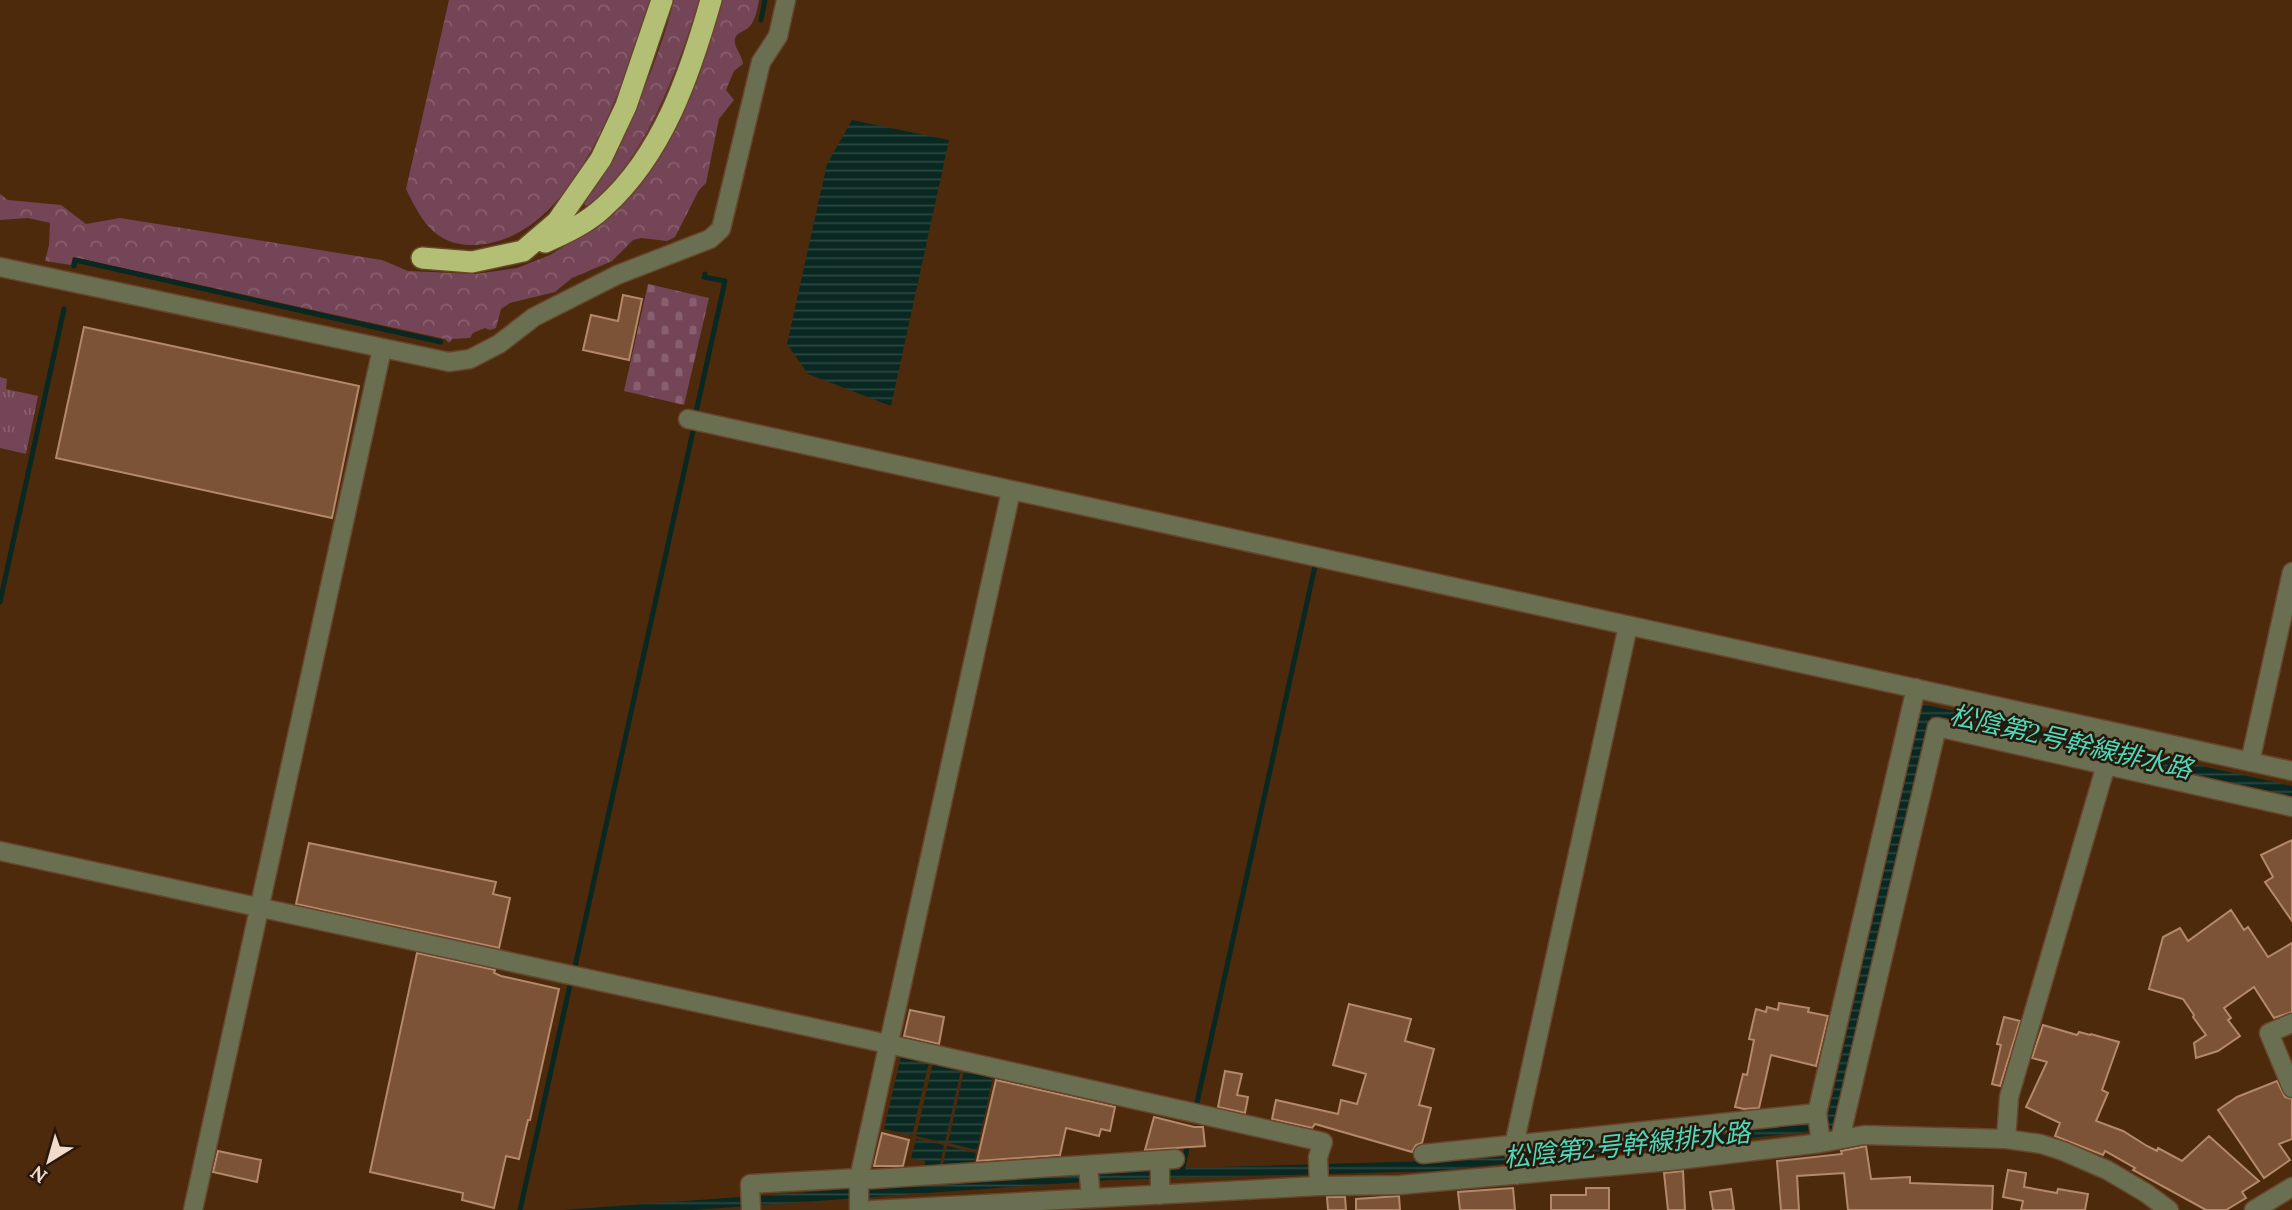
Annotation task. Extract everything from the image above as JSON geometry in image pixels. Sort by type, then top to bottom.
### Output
[{"type":"highway","points":[[422,258],[472,262],[523,251],[572,230],[604,207],[631,178],[670,117],[697,50],[711,0]]},
{"type":"highway","points":[[523,251],[557,222],[601,159],[626,106],[660,7]]},
{"type":"street","points":[[0,267],[382,349],[449,362],[470,359],[499,344],[534,317],[576,295],[617,275],[710,239],[721,229],[761,62],[778,36],[786,0]]},
{"type":"street","points":[[193,1210],[382,349]]},
{"type":"street","points":[[688,419],[2292,771]]},
{"type":"street","points":[[1011,491],[859,1180],[863,1209],[1160,1190],[1319,1183],[1400,1185],[1516,1172],[1670,1161],[1819,1126]]},
{"type":"street","points":[[2250,762],[2292,572]]},
{"type":"street","points":[[1516,1172],[1513,1147],[1628,626]]},
{"type":"street","points":[[1819,1126],[1916,688]]},
{"type":"street","points":[[1840,1139],[1937,727],[2292,807]]},
{"type":"street","points":[[2006,1139],[2010,1097],[2106,765]]},
{"type":"street","points":[[0,851],[888,1044],[1323,1142],[1318,1157],[1319,1183]]},
{"type":"street","points":[[2292,1023],[2270,1032],[2292,1088]]},
{"type":"street","points":[[1423,1154],[1819,1126],[1840,1139],[1864,1135],[2006,1139],[2063,1151],[2100,1167],[2146,1193],[2169,1210]]},
{"type":"street","points":[[751,1210],[750,1184],[1165,1161],[1160,1190]]},
{"type":"street","points":[[1088,1166],[1090,1194]]},
{"type":"street","points":[[2254,1210],[2292,1187]]},
{"type":"green space","points":[[449,0],[651,0],[638,41],[606,121],[574,179],[554,205],[530,225],[504,239],[474,245],[460,244],[439,236],[424,221],[406,189]]},
{"type":"green space","points":[[674,0],[699,0],[670,84],[643,139],[626,165],[608,188],[587,207],[584,204],[625,131],[647,80]]},
{"type":"green space","points":[[722,0],[759,0],[751,24],[737,35],[735,40],[743,64],[734,71],[726,90],[734,100],[719,119],[706,183],[699,190],[675,237],[667,241],[641,238],[633,240],[612,261],[572,278],[555,292],[510,303],[501,309],[496,328],[485,328],[473,333],[470,338],[452,339],[449,343],[445,339],[73,257],[71,265],[45,261],[50,223],[28,218],[0,220],[0,194],[8,200],[61,205],[86,224],[120,218],[382,260],[408,271],[476,274],[517,268],[550,255],[605,221],[637,188],[692,91]]},
{"type":"green space","points":[[648,284],[709,298],[684,405],[624,391]]},
{"type":"green space","points":[[0,377],[7,379],[6,389],[38,396],[26,454],[0,448]]},
{"type":"water","points":[[852,120],[949,140],[891,406],[808,374],[787,344],[827,164]]},
{"type":"water","name":"松陰第2号幹線排水路","points":[[1922,704],[2292,786],[2292,796],[1931,716],[1836,1129],[1435,1171],[1110,1180],[693,1210],[562,1210],[1111,1170],[1430,1161],[1827,1120]]},
{"type":"water","points":[[901,1056],[929,1062],[912,1135],[884,1129]]},
{"type":"water","points":[[933,1063],[961,1070],[945,1143],[916,1136]]},
{"type":"water","points":[[964,1070],[993,1077],[977,1150],[948,1143]]},
{"type":"water","points":[[916,1139],[944,1145],[940,1165],[925,1166],[925,1161],[911,1158]]},
{"type":"water","points":[[947,1146],[976,1153],[974,1162],[943,1164]]},
{"type":"building","points":[[623,295],[642,299],[629,360],[583,350],[591,315],[618,321]]},
{"type":"building","points":[[84,327],[359,386],[332,518],[56,458]]},
{"type":"building","points":[[2292,840],[2292,921],[2265,882],[2273,877],[2261,855]]},
{"type":"building","points":[[309,843],[496,882],[493,894],[510,898],[499,948],[296,904]]},
{"type":"building","points":[[2231,910],[2244,930],[2248,927],[2268,957],[2292,943],[2292,1012],[2274,1018],[2254,987],[2224,1008],[2231,1018],[2228,1020],[2240,1036],[2218,1051],[2196,1058],[2194,1043],[2206,1035],[2194,1015],[2183,999],[2149,989],[2163,937],[2180,928],[2188,941]]},
{"type":"building","points":[[417,953],[495,970],[494,973],[501,976],[559,989],[519,1159],[506,1156],[494,1208],[462,1200],[463,1193],[370,1172]]},
{"type":"building","points":[[1779,1003],[1809,1008],[1808,1012],[1828,1016],[1816,1066],[1771,1055],[1759,1108],[1735,1107],[1743,1074],[1747,1075],[1754,1040],[1749,1039],[1756,1009],[1766,1012],[1767,1007],[1778,1010]]},
{"type":"building","points":[[1349,1004],[1411,1019],[1405,1041],[1434,1049],[1419,1105],[1431,1108],[1422,1143],[1416,1145],[1412,1152],[1315,1124],[1312,1128],[1272,1119],[1276,1100],[1338,1114],[1341,1100],[1357,1104],[1366,1074],[1333,1065]]},
{"type":"building","points":[[910,1010],[944,1017],[939,1044],[904,1036]]},
{"type":"building","points":[[2004,1017],[2020,1021],[2000,1086],[1992,1084],[2001,1045],[1997,1044]]},
{"type":"building","points":[[2043,1025],[2077,1035],[2079,1032],[2091,1034],[2119,1042],[2102,1090],[2108,1093],[2096,1121],[2123,1131],[2147,1146],[2157,1151],[2158,1148],[2182,1161],[2209,1136],[2259,1181],[2242,1192],[2246,1198],[2226,1210],[2206,1210],[2133,1170],[2135,1168],[2105,1151],[2103,1155],[2055,1136],[2060,1123],[2026,1107],[2047,1062],[2032,1058]]},
{"type":"building","points":[[1225,1071],[1242,1074],[1237,1095],[1248,1097],[1245,1113],[1218,1107]]},
{"type":"building","points":[[996,1080],[1115,1107],[1110,1131],[1101,1129],[1099,1136],[1066,1128],[1060,1155],[977,1161]]},
{"type":"building","points":[[2277,1081],[2285,1097],[2292,1099],[2292,1139],[2279,1144],[2290,1160],[2264,1178],[2218,1110],[2237,1097]]},
{"type":"building","points":[[1154,1117],[1203,1127],[1205,1146],[1145,1150]]},
{"type":"building","points":[[882,1133],[909,1140],[903,1166],[874,1166]]},
{"type":"building","points":[[1866,1146],[1871,1179],[1910,1177],[1910,1183],[1993,1186],[1992,1210],[1848,1210],[1844,1173],[1797,1176],[1799,1210],[1781,1210],[1777,1161],[1842,1154],[1841,1151]]},
{"type":"building","points":[[218,1151],[261,1160],[257,1182],[213,1172]]},
{"type":"building","points":[[2008,1170],[2026,1173],[2024,1187],[2057,1193],[2058,1189],[2088,1194],[2085,1210],[2021,1210],[2023,1201],[2003,1197]]},
{"type":"building","points":[[1683,1171],[1685,1210],[1668,1210],[1664,1173]]},
{"type":"building","points":[[1513,1188],[1515,1210],[1460,1210],[1458,1192]]},
{"type":"building","points":[[1586,1188],[1609,1188],[1609,1210],[1551,1210],[1551,1195],[1586,1195]]},
{"type":"building","points":[[1731,1189],[1734,1210],[1713,1210],[1710,1192]]},
{"type":"building","points":[[1399,1196],[1400,1210],[1356,1210],[1356,1199]]},
{"type":"building","points":[[1327,1197],[1345,1197],[1346,1210],[1328,1210]]},
{"type":"waterway","points":[[761,20],[765,0]]},
{"type":"waterway","points":[[74,266],[75,260],[441,342]]},
{"type":"waterway","points":[[696,412],[725,281],[704,277],[705,274]]},
{"type":"waterway","points":[[0,602],[64,309]]},
{"type":"waterway","points":[[574,971],[693,431]]},
{"type":"waterway","points":[[1196,1107],[1315,566]]},
{"type":"waterway","points":[[520,1210],[570,985]]},
{"type":"waterway","points":[[1182,1172],[1188,1143]]}]
